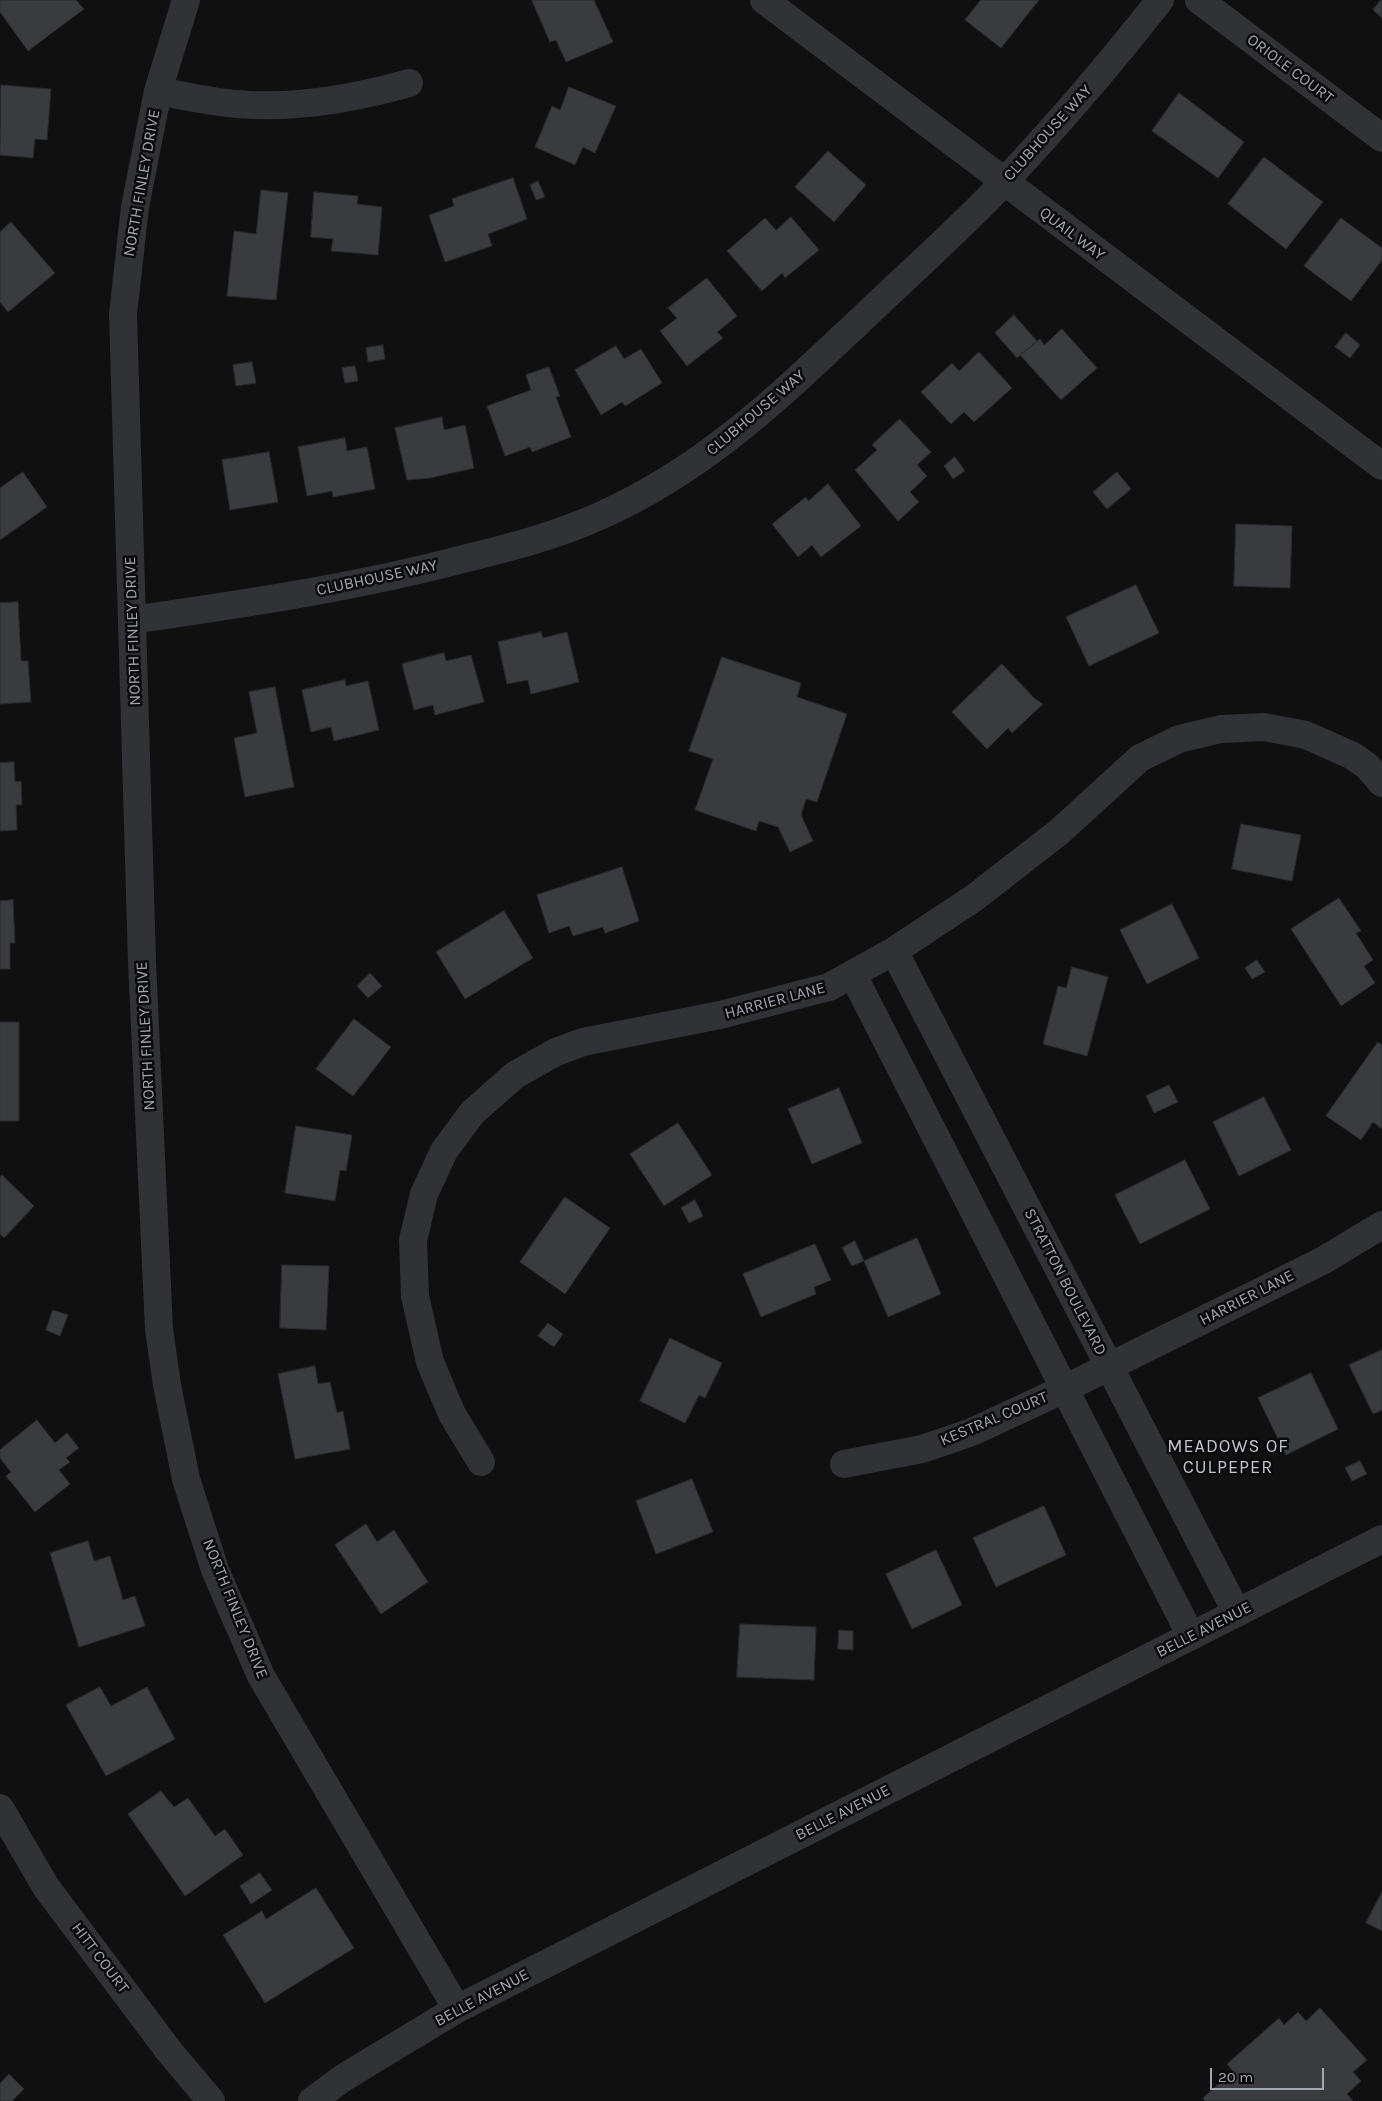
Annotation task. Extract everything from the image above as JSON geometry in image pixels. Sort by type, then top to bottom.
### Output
[{"type":"street","name":"NORTH FINLEY DRIVE","points":[[186,0],[158,91],[135,206],[123,314],[142,962],[159,1328],[167,1385],[186,1479],[215,1570],[260,1676],[457,2010]]},
{"type":"street","name":"QUAIL WAY","points":[[764,0],[1382,466]]},
{"type":"street","name":"CLUBHOUSE WAY","points":[[132,620],[257,602],[410,573],[532,542],[601,516],[654,489],[716,449],[763,412],[1004,182],[1087,91],[1160,0]]},
{"type":"street","name":"ORIOLE COURT","points":[[1199,0],[1382,138]]},
{"type":"street","points":[[158,91],[221,102],[297,104],[372,94],[409,83]]},
{"type":"street","name":"HARRIER LANE","points":[[481,1462],[452,1414],[430,1362],[415,1296],[413,1240],[424,1194],[444,1151],[472,1113],[515,1075],[556,1052],[583,1042],[729,1013],[829,987],[894,951],[974,898],[1044,844],[1140,758],[1179,739],[1220,729],[1264,727],[1306,735],[1353,756],[1367,766],[1382,783]]},
{"type":"street","name":"STRATTON BOULEVARD","points":[[894,951],[1237,1613]]},
{"type":"street","points":[[853,974],[1191,1636]]},
{"type":"street","name":"HARRIER LANE","points":[[1109,1367],[1324,1260],[1382,1225]]},
{"type":"street","name":"KESTRAL COURT","points":[[844,1464],[922,1449],[955,1438],[1109,1367]]},
{"type":"street","name":"BELLE AVENUE","points":[[312,2101],[343,2078],[457,2010],[1382,1539]]},
{"type":"street","name":"HITT COURT","points":[[0,1808],[46,1887],[164,2043],[211,2101]]},
{"type":"building","points":[[0,0],[76,0],[84,9],[28,51],[0,12]]},
{"type":"building","points":[[532,0],[594,0],[613,42],[566,62],[556,40],[550,42]]},
{"type":"building","points":[[981,0],[1039,0],[1001,48],[965,20]]},
{"type":"building","points":[[1382,0],[1382,18],[1373,10]]},
{"type":"building","points":[[1,85],[51,89],[47,140],[35,139],[33,158],[0,155]]},
{"type":"building","points":[[569,87],[616,106],[595,153],[583,147],[575,165],[535,147],[552,106],[560,110]]},
{"type":"building","points":[[1179,93],[1244,142],[1218,178],[1152,131]]},
{"type":"building","points":[[828,151],[866,185],[834,222],[795,187]]},
{"type":"building","points":[[1264,157],[1323,202],[1286,249],[1228,204]]},
{"type":"building","points":[[513,178],[527,219],[488,234],[492,246],[445,262],[429,215],[454,206],[452,199]]},
{"type":"building","points":[[538,181],[545,197],[536,200],[530,185]]},
{"type":"building","points":[[261,190],[288,193],[276,300],[227,296],[234,231],[256,234]]},
{"type":"building","points":[[314,192],[358,196],[357,204],[382,207],[378,255],[331,251],[333,239],[311,237]]},
{"type":"building","points":[[791,217],[819,250],[785,278],[782,273],[762,291],[727,251],[765,218],[776,230]]},
{"type":"building","points":[[1341,218],[1382,248],[1382,260],[1351,301],[1304,266]]},
{"type":"building","points":[[11,222],[55,273],[8,312],[0,302],[0,232]]},
{"type":"building","points":[[707,278],[737,316],[717,332],[723,338],[687,366],[660,331],[677,318],[668,308]]},
{"type":"building","points":[[1014,315],[1037,341],[1017,358],[995,333]]},
{"type":"building","points":[[1062,329],[1097,368],[1061,400],[1020,355],[1040,339],[1044,345]]},
{"type":"building","points":[[1346,333],[1360,345],[1350,358],[1335,347]]},
{"type":"building","points":[[383,345],[385,359],[368,362],[366,348]]},
{"type":"building","points":[[616,346],[624,359],[641,349],[662,383],[625,406],[622,402],[601,415],[575,370]]},
{"type":"building","points":[[979,352],[1012,388],[974,422],[964,412],[951,424],[921,392],[952,363],[959,371]]},
{"type":"building","points":[[252,362],[256,383],[236,386],[233,365]]},
{"type":"building","points":[[355,366],[358,381],[345,383],[342,368]]},
{"type":"building","points":[[549,367],[560,396],[556,397],[571,437],[532,452],[530,447],[505,456],[487,406],[531,390],[526,375]]},
{"type":"building","points":[[442,417],[444,430],[465,425],[474,468],[430,478],[407,480],[395,428]]},
{"type":"building","points":[[900,419],[931,452],[917,465],[927,476],[910,492],[919,502],[898,521],[855,470],[877,450],[872,445]]},
{"type":"building","points":[[345,438],[347,451],[367,447],[375,489],[333,497],[332,491],[307,496],[298,447]]},
{"type":"building","points":[[269,452],[278,502],[230,510],[222,460]]},
{"type":"building","points":[[955,457],[965,471],[953,479],[944,466]]},
{"type":"building","points":[[23,472],[47,507],[0,540],[0,488]]},
{"type":"building","points":[[1117,472],[1131,489],[1107,509],[1093,492]]},
{"type":"building","points":[[828,484],[861,526],[821,557],[812,545],[798,557],[772,524],[806,497],[808,501]]},
{"type":"building","points":[[1236,524],[1292,526],[1290,588],[1234,586]]},
{"type":"building","points":[[1136,585],[1159,633],[1089,666],[1066,617]]},
{"type":"building","points":[[18,602],[21,661],[28,661],[31,702],[0,704],[0,603]]},
{"type":"building","points":[[541,632],[543,638],[567,632],[579,682],[531,694],[528,680],[507,684],[498,642]]},
{"type":"building","points":[[444,653],[446,661],[471,655],[484,702],[435,715],[433,705],[414,710],[402,664]]},
{"type":"building","points":[[722,657],[801,683],[797,697],[847,714],[817,802],[806,799],[801,815],[813,841],[790,852],[778,827],[759,821],[756,831],[695,810],[713,759],[689,751]]},
{"type":"building","points":[[1002,664],[1035,699],[1043,704],[1012,733],[1008,728],[987,749],[952,712]]},
{"type":"building","points":[[345,680],[346,686],[368,681],[379,730],[334,741],[331,727],[311,732],[302,690]]},
{"type":"building","points":[[275,687],[294,787],[245,797],[234,738],[257,733],[249,692]]},
{"type":"building","points":[[14,762],[15,782],[21,781],[22,805],[16,805],[17,830],[0,831],[0,763]]},
{"type":"building","points":[[1241,824],[1301,835],[1292,881],[1232,869]]},
{"type":"building","points":[[622,867],[639,921],[605,933],[603,927],[573,936],[569,926],[549,933],[537,895]]},
{"type":"building","points":[[1339,898],[1361,931],[1356,933],[1373,960],[1364,966],[1375,983],[1341,1006],[1291,929]]},
{"type":"building","points":[[13,900],[15,943],[10,943],[10,969],[0,969],[0,901]]},
{"type":"building","points":[[1172,904],[1199,958],[1147,984],[1120,930]]},
{"type":"building","points":[[504,911],[533,958],[465,999],[436,952]]},
{"type":"building","points":[[1257,960],[1265,972],[1252,979],[1245,968]]},
{"type":"building","points":[[1072,967],[1108,977],[1087,1056],[1043,1044],[1058,986],[1066,988]]},
{"type":"building","points":[[370,973],[382,986],[368,998],[357,986]]},
{"type":"building","points":[[354,1019],[391,1047],[353,1096],[316,1069]]},
{"type":"building","points":[[0,1022],[19,1022],[19,1121],[0,1121]]},
{"type":"building","points":[[1378,1042],[1382,1045],[1382,1129],[1373,1122],[1361,1140],[1326,1116]]},
{"type":"building","points":[[1169,1085],[1178,1102],[1154,1113],[1146,1096]]},
{"type":"building","points":[[839,1088],[862,1143],[812,1164],[788,1109]]},
{"type":"building","points":[[1264,1097],[1291,1150],[1239,1176],[1213,1122]]},
{"type":"building","points":[[678,1123],[712,1175],[664,1206],[630,1154]]},
{"type":"building","points":[[296,1126],[352,1135],[346,1171],[340,1170],[335,1201],[285,1193]]},
{"type":"building","points":[[1185,1160],[1210,1209],[1140,1244],[1115,1195]]},
{"type":"building","points":[[2,1175],[34,1206],[4,1238],[0,1234],[0,1177]]},
{"type":"building","points":[[565,1197],[610,1228],[565,1294],[520,1262]]},
{"type":"building","points":[[695,1200],[703,1216],[689,1223],[681,1208]]},
{"type":"building","points":[[917,1238],[941,1294],[888,1317],[864,1261]]},
{"type":"building","points":[[855,1241],[864,1261],[852,1266],[842,1248]]},
{"type":"building","points":[[815,1244],[831,1280],[814,1287],[816,1294],[761,1317],[743,1274]]},
{"type":"building","points":[[282,1265],[329,1266],[326,1330],[280,1328]]},
{"type":"building","points":[[53,1310],[68,1315],[60,1336],[46,1330]]},
{"type":"building","points":[[548,1323],[563,1334],[554,1347],[538,1336]]},
{"type":"building","points":[[670,1338],[722,1363],[705,1398],[699,1395],[685,1423],[640,1401]]},
{"type":"building","points":[[1382,1350],[1382,1410],[1373,1414],[1349,1365]]},
{"type":"building","points":[[315,1366],[318,1384],[330,1382],[337,1413],[343,1411],[350,1449],[295,1459],[278,1374]]},
{"type":"building","points":[[1311,1373],[1338,1429],[1286,1455],[1258,1398]]},
{"type":"building","points":[[37,1420],[55,1443],[67,1433],[79,1448],[66,1458],[70,1462],[59,1470],[70,1484],[35,1512],[6,1476],[11,1472],[0,1458],[0,1450]]},
{"type":"building","points":[[1360,1461],[1367,1474],[1352,1481],[1345,1468]]},
{"type":"building","points":[[692,1479],[713,1532],[656,1554],[636,1501]]},
{"type":"building","points":[[1044,1506],[1066,1555],[996,1587],[973,1538]]},
{"type":"building","points":[[366,1524],[377,1542],[394,1530],[428,1582],[381,1614],[335,1545]]},
{"type":"building","points":[[88,1541],[94,1561],[110,1556],[123,1600],[135,1596],[145,1626],[79,1647],[50,1553]]},
{"type":"building","points":[[936,1550],[962,1605],[912,1629],[886,1574]]},
{"type":"building","points":[[740,1624],[816,1627],[814,1680],[737,1677]]},
{"type":"building","points":[[839,1630],[853,1631],[853,1650],[838,1649]]},
{"type":"building","points":[[100,1687],[111,1706],[147,1687],[175,1739],[106,1776],[66,1705]]},
{"type":"building","points":[[161,1791],[174,1807],[188,1798],[215,1836],[225,1829],[243,1855],[185,1896],[128,1814]]},
{"type":"building","points":[[260,1873],[272,1890],[251,1904],[240,1886]]},
{"type":"building","points":[[316,1888],[354,1948],[265,2003],[223,1935],[262,1911],[266,1919]]},
{"type":"building","points":[[1382,1892],[1382,1931],[1366,1923]]},
{"type":"building","points":[[1320,2008],[1367,2060],[1353,2072],[1361,2081],[1347,2094],[1353,2101],[1205,2101],[1203,2098],[1233,2071],[1227,2064],[1279,2018],[1284,2025],[1298,2012],[1306,2021]]},
{"type":"building","points":[[9,2074],[24,2089],[12,2101],[0,2101],[0,2084]]},
{"type":"district","name":"MEADOWS OF CULPEPER","points":[[1228,1457]]}]
